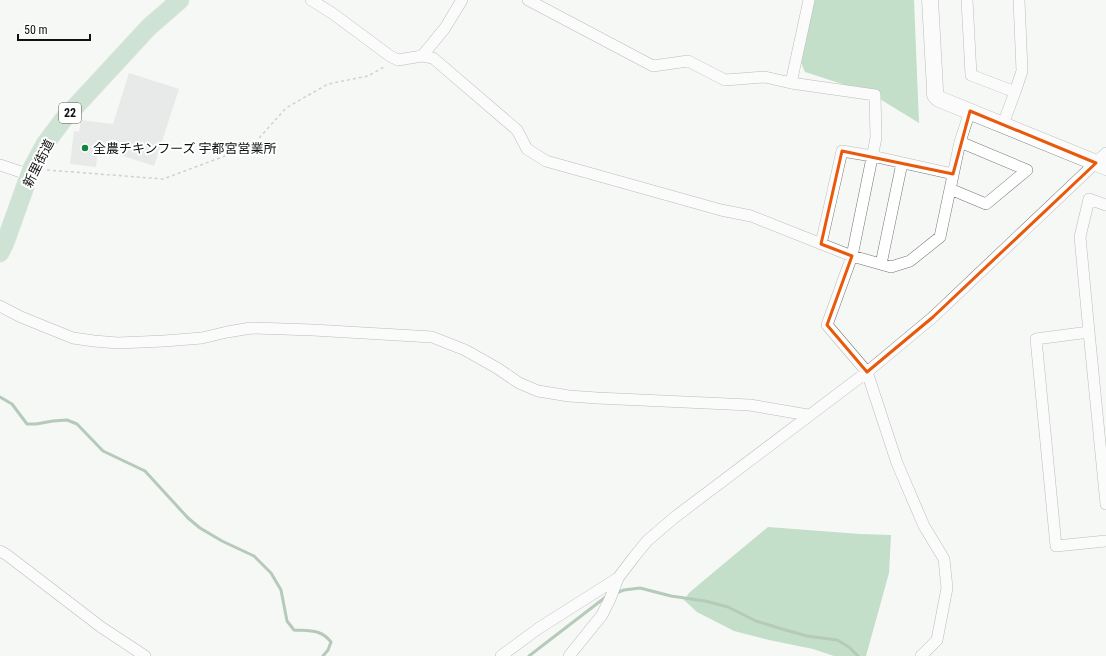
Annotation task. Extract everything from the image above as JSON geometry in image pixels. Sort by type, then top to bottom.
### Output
[{"type":"main road","name":"新里街道","points":[[0,253],[31,173],[45,144],[63,120],[149,27],[176,1]]},
{"type":"street","points":[[310,0],[332,13],[390,56],[398,60],[422,56],[433,58],[517,130],[527,149],[546,162],[721,210],[751,216],[852,256],[891,267],[910,261],[940,237],[960,142],[970,111]]},
{"type":"street","points":[[422,56],[445,28],[462,0]]},
{"type":"street","points":[[528,0],[653,66],[688,61],[725,80],[765,77],[791,83],[875,95],[876,138],[852,256],[827,325],[867,372],[897,463],[924,526],[944,559],[946,588],[937,640],[921,656]]},
{"type":"street","points":[[791,83],[809,0]]},
{"type":"street","points":[[568,656],[602,615],[616,583],[647,542],[675,517],[808,415],[867,372],[933,317],[1103,161],[1003,124],[939,98],[936,94],[930,0]]},
{"type":"street","points":[[967,0],[972,75],[1015,92]]},
{"type":"street","points":[[1003,124],[1022,71],[1019,0]]},
{"type":"street","points":[[950,189],[986,204],[1027,170],[960,142]]},
{"type":"street","points":[[822,244],[842,151],[953,174]]},
{"type":"street","points":[[881,264],[902,163]]},
{"type":"street","points":[[0,165],[31,173]]},
{"type":"street","points":[[1106,205],[1089,199],[1080,237],[1089,332],[1102,429],[1106,504]]},
{"type":"street","points":[[0,306],[21,317],[73,338],[94,341],[164,341],[202,338],[250,328],[432,337],[465,350],[497,368],[519,383],[538,391],[569,396],[597,398],[750,406],[808,415]]},
{"type":"street","points":[[1089,332],[1036,339],[1056,546],[1106,541]]},
{"type":"street","points":[[0,551],[101,627],[145,656]]},
{"type":"street","points":[[502,656],[539,628],[616,583]]},
{"type":"path","points":[[31,173],[51,170],[163,179],[252,146],[286,108],[328,84],[368,76],[398,60]]},
{"type":"highlighted area","points":[[970,111],[1096,163],[933,317],[867,372],[827,325],[852,256],[821,244],[842,151],[953,174]]},
{"type":"green space","points":[[809,0],[914,0],[919,123],[870,93],[805,72],[795,49]]},
{"type":"green space","points":[[768,527],[891,535],[889,573],[866,656],[834,656],[813,649],[734,631],[697,612],[684,600],[689,593]]},
{"type":"building","points":[[129,73],[179,89],[154,166],[98,148],[96,167],[70,164],[74,131],[79,132],[81,120],[113,124]]},
{"type":"waterway","points":[[0,397],[12,404],[27,424],[67,420],[77,424],[103,451],[145,471],[188,518],[200,528],[222,541],[254,556],[271,573],[281,590],[287,621],[294,630],[319,633],[331,642],[328,650],[323,656]]},
{"type":"waterway","points":[[616,593],[624,590],[640,588],[671,596],[705,601],[728,607],[756,621],[782,629],[807,636],[837,640],[849,647],[858,656]]},
{"type":"waterway","points":[[529,656],[607,596]]},
{"type":"place","name":"全農チキンフーズ 宇都宮営業所","points":[[85,148]]}]
